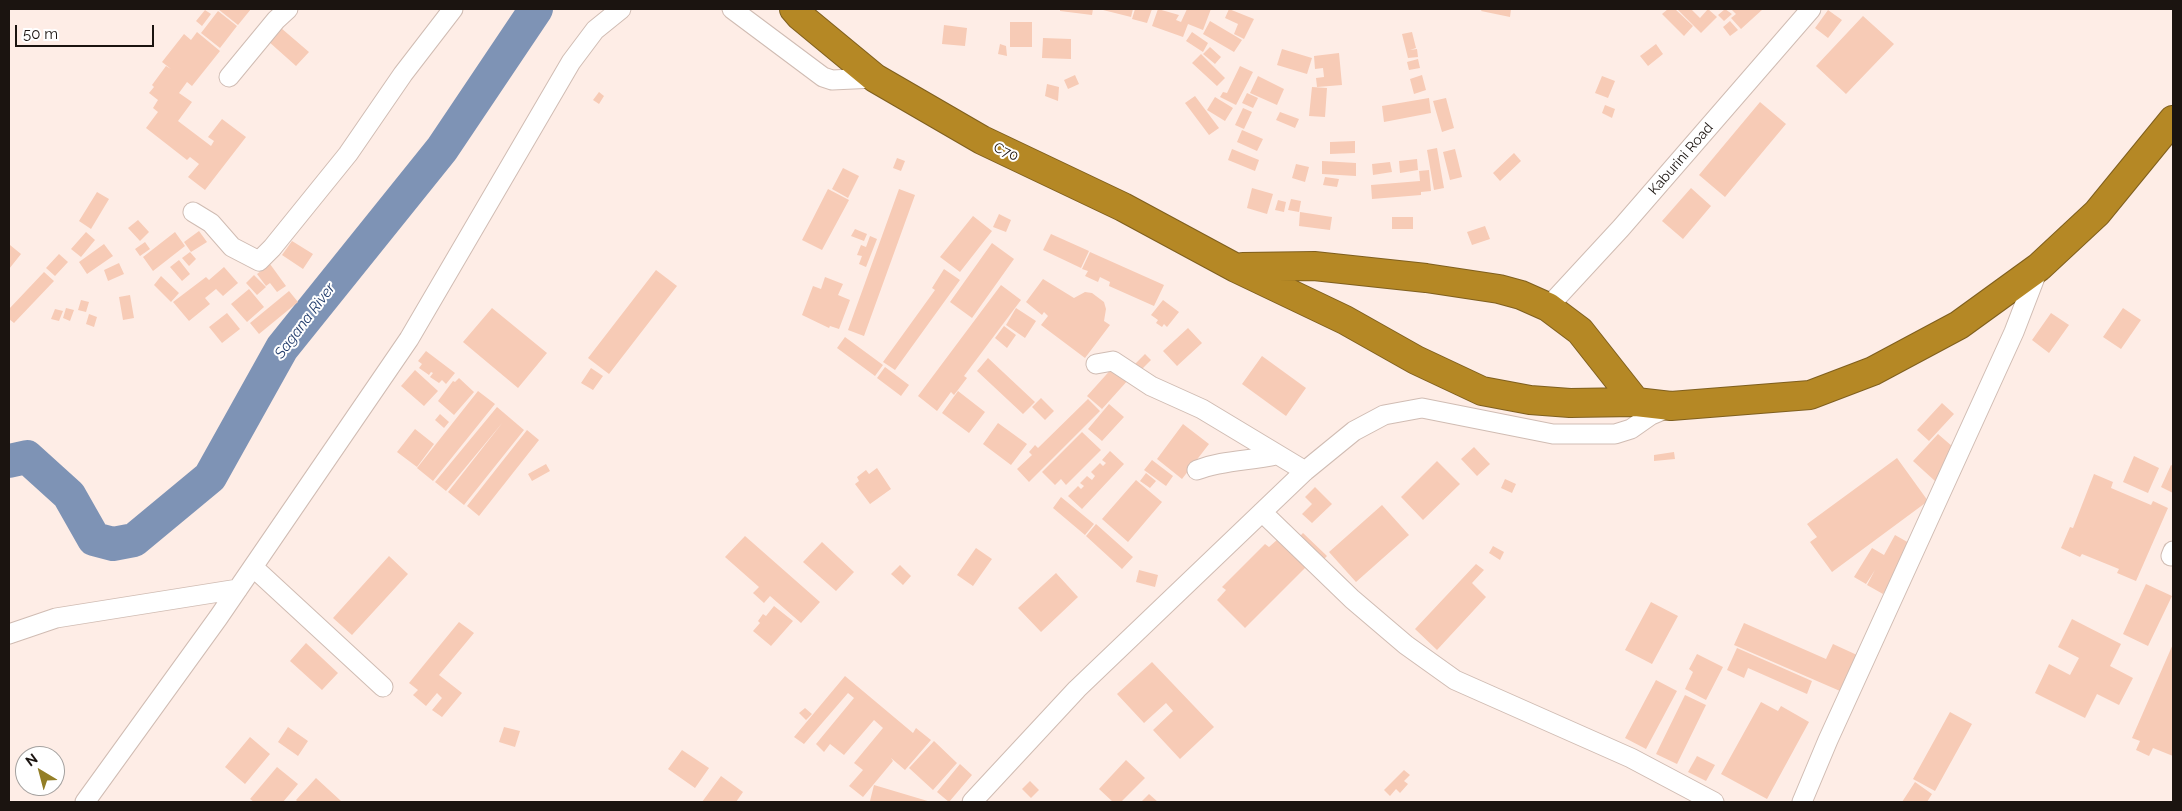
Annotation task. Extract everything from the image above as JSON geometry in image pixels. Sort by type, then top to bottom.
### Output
[{"type":"highway","name":"C70","points":[[794,9],[822,35],[875,78],[982,140],[1123,207],[1236,268],[1345,320],[1416,360],[1482,391],[1530,400],[1570,403],[1636,402],[1671,406],[1810,395],[1873,371],[1959,326],[2039,267],[2097,213],[2173,120]]},
{"type":"highway","points":[[1236,268],[1314,266],[1426,278],[1499,289],[1521,295],[1548,307],[1580,331],[1636,402]]},
{"type":"street","points":[[229,77],[276,20],[288,9]]},
{"type":"street","points":[[194,212],[211,223],[232,247],[259,261],[348,154],[402,74],[453,9]]},
{"type":"street","points":[[85,802],[238,589],[409,339],[571,62],[595,30],[621,9]]},
{"type":"street","points":[[732,9],[822,77],[832,80],[875,78]]},
{"type":"street","name":"Kaburini Road","points":[[1548,307],[1621,228],[1811,9]]},
{"type":"street","points":[[1802,802],[1828,740],[2014,332],[2039,267]]},
{"type":"street","points":[[1096,364],[1113,361],[1151,386],[1202,409],[1276,455],[1305,470]]},
{"type":"street","points":[[972,802],[1077,690],[1305,470],[1354,430],[1384,414],[1422,408],[1529,430],[1586,435],[1623,432],[1641,423],[1651,414],[1671,406]]},
{"type":"street","points":[[1197,470],[1218,462],[1252,460],[1276,455]]},
{"type":"street","points":[[1262,512],[1352,599],[1406,645],[1455,680],[1631,758],[1714,802]]},
{"type":"street","points":[[253,566],[383,687]]},
{"type":"street","points":[[9,634],[56,618],[238,589]]},
{"type":"building","points":[[218,9],[251,9],[238,25]]},
{"type":"building","points":[[1060,9],[1093,9],[1092,15],[1060,11]]},
{"type":"building","points":[[1099,9],[1133,9],[1131,17]]},
{"type":"building","points":[[1135,9],[1152,9],[1147,23],[1132,19]]},
{"type":"building","points":[[1158,9],[1179,15],[1176,20],[1181,22],[1187,9],[1211,9],[1203,30],[1188,24],[1183,37],[1152,26]]},
{"type":"building","points":[[1229,9],[1254,19],[1244,39],[1234,34],[1238,24],[1225,18]]},
{"type":"building","points":[[1482,9],[1511,9],[1510,17],[1481,11]]},
{"type":"building","points":[[1668,9],[1675,9],[1693,26],[1684,36],[1662,14]]},
{"type":"building","points":[[1677,9],[1691,9],[1700,18],[1708,9],[1717,17],[1701,33]]},
{"type":"building","points":[[1725,9],[1732,14],[1724,21],[1718,15]]},
{"type":"building","points":[[1731,9],[1763,9],[1741,29],[1731,18],[1736,14]]},
{"type":"building","points":[[205,10],[211,14],[202,26],[196,21]]},
{"type":"building","points":[[1828,10],[1842,20],[1828,38],[1815,28]]},
{"type":"building","points":[[218,11],[237,26],[220,48],[201,33]]},
{"type":"building","points":[[1863,16],[1894,44],[1846,94],[1816,66]]},
{"type":"building","points":[[1210,21],[1242,40],[1234,52],[1203,34]]},
{"type":"building","points":[[1730,21],[1738,30],[1730,36],[1723,27]]},
{"type":"building","points":[[1010,22],[1032,22],[1032,47],[1010,47]]},
{"type":"building","points":[[944,25],[967,28],[965,46],[942,44]]},
{"type":"building","points":[[281,28],[309,52],[296,66],[268,41]]},
{"type":"building","points":[[197,32],[220,51],[192,86],[187,82],[179,93],[192,102],[178,121],[211,146],[214,141],[208,137],[222,119],[246,137],[205,190],[188,177],[199,164],[190,157],[187,160],[146,128],[158,112],[153,108],[158,100],[149,93],[154,87],[152,85],[166,66],[171,69],[162,62],[184,34],[191,40]]},
{"type":"building","points":[[1192,32],[1208,43],[1203,52],[1186,41]]},
{"type":"building","points":[[1412,32],[1416,48],[1410,50],[1417,49],[1418,57],[1408,58],[1402,34]]},
{"type":"building","points":[[1043,38],[1071,39],[1071,59],[1042,58]]},
{"type":"building","points":[[1000,44],[1006,46],[1007,56],[998,54]]},
{"type":"building","points":[[1656,44],[1663,54],[1648,66],[1640,56]]},
{"type":"building","points":[[1210,47],[1221,57],[1215,64],[1203,54]]},
{"type":"building","points":[[1282,49],[1312,58],[1307,74],[1277,65]]},
{"type":"building","points":[[1339,53],[1342,85],[1317,87],[1316,78],[1324,77],[1323,68],[1315,69],[1314,56]]},
{"type":"building","points":[[1201,54],[1225,78],[1217,86],[1192,63]]},
{"type":"building","points":[[1418,59],[1420,68],[1409,70],[1407,62]]},
{"type":"building","points":[[1240,66],[1253,72],[1236,105],[1220,97],[1223,92],[1227,93]]},
{"type":"building","points":[[1075,75],[1079,84],[1068,89],[1064,80]]},
{"type":"building","points":[[1422,75],[1426,90],[1414,94],[1410,79]]},
{"type":"building","points":[[1258,76],[1284,89],[1277,105],[1250,93]]},
{"type":"building","points":[[1602,76],[1615,81],[1608,98],[1595,93]]},
{"type":"building","points":[[1047,84],[1059,87],[1058,101],[1045,96]]},
{"type":"building","points":[[1312,87],[1327,88],[1325,117],[1309,116]]},
{"type":"building","points":[[599,92],[604,96],[599,104],[593,100]]},
{"type":"building","points":[[1247,93],[1258,98],[1253,108],[1242,103]]},
{"type":"building","points":[[1195,96],[1219,128],[1209,135],[1185,103]]},
{"type":"building","points":[[1215,97],[1233,108],[1225,121],[1207,110]]},
{"type":"building","points":[[1429,98],[1431,113],[1384,122],[1382,106]]},
{"type":"building","points":[[1446,98],[1454,128],[1442,132],[1433,101]]},
{"type":"building","points":[[1760,102],[1786,124],[1725,197],[1699,175]]},
{"type":"building","points":[[1605,105],[1615,109],[1612,118],[1602,113]]},
{"type":"building","points":[[1243,108],[1252,112],[1244,129],[1235,125]]},
{"type":"building","points":[[1280,112],[1299,119],[1295,128],[1276,120]]},
{"type":"building","points":[[1242,130],[1263,139],[1257,151],[1237,142]]},
{"type":"building","points":[[1355,141],[1355,153],[1330,154],[1330,142]]},
{"type":"building","points":[[1437,148],[1444,188],[1434,190],[1427,150]]},
{"type":"building","points":[[1232,149],[1259,160],[1255,171],[1228,160]]},
{"type":"building","points":[[1455,149],[1462,177],[1450,180],[1443,152]]},
{"type":"building","points":[[1514,153],[1521,161],[1500,181],[1493,173]]},
{"type":"building","points":[[897,158],[905,161],[901,171],[893,168]]},
{"type":"building","points":[[1417,159],[1418,170],[1400,173],[1399,161]]},
{"type":"building","points":[[1322,161],[1356,163],[1356,176],[1322,174]]},
{"type":"building","points":[[1390,162],[1392,172],[1373,175],[1372,164]]},
{"type":"building","points":[[1296,164],[1309,167],[1305,182],[1292,178]]},
{"type":"building","points":[[843,168],[859,176],[848,198],[832,189]]},
{"type":"building","points":[[1429,170],[1431,191],[1421,192],[1421,195],[1372,199],[1371,185],[1420,181],[1419,171]]},
{"type":"building","points":[[1325,177],[1339,179],[1337,187],[1323,185]]},
{"type":"building","points":[[1252,188],[1273,194],[1267,214],[1247,208]]},
{"type":"building","points":[[1691,188],[1711,206],[1683,239],[1662,221]]},
{"type":"building","points":[[828,189],[849,200],[822,250],[802,240]]},
{"type":"building","points":[[899,189],[915,195],[864,336],[848,330]]},
{"type":"building","points":[[97,192],[109,199],[91,229],[79,221]]},
{"type":"building","points":[[1291,199],[1301,201],[1299,212],[1288,210]]},
{"type":"building","points":[[1278,200],[1286,202],[1284,212],[1275,210]]},
{"type":"building","points":[[1300,212],[1332,217],[1330,230],[1299,226]]},
{"type":"building","points":[[999,214],[1011,220],[1006,232],[993,227]]},
{"type":"building","points":[[973,216],[992,231],[960,272],[940,257]]},
{"type":"building","points":[[1392,217],[1413,217],[1413,229],[1392,229]]},
{"type":"building","points":[[138,220],[149,232],[140,241],[128,228]]},
{"type":"building","points":[[1485,226],[1490,239],[1472,245],[1467,232]]},
{"type":"building","points":[[855,229],[867,234],[864,241],[851,236]]},
{"type":"building","points":[[199,231],[207,242],[191,252],[184,242]]},
{"type":"building","points":[[86,232],[95,240],[81,257],[71,249]]},
{"type":"building","points":[[175,232],[185,246],[153,271],[143,257]]},
{"type":"building","points":[[1051,234],[1089,251],[1081,268],[1043,250]]},
{"type":"building","points":[[870,236],[877,239],[866,267],[859,264],[862,256],[857,255],[861,245],[866,247]]},
{"type":"building","points":[[292,241],[313,254],[303,269],[282,255]]},
{"type":"building","points":[[145,242],[150,249],[140,256],[135,249]]},
{"type":"building","points":[[992,243],[1014,259],[972,318],[950,302]]},
{"type":"building","points":[[104,244],[113,256],[87,274],[79,262]]},
{"type":"building","points":[[9,246],[21,254],[9,269]]},
{"type":"building","points":[[190,252],[196,259],[189,266],[182,258]]},
{"type":"building","points":[[1090,252],[1164,285],[1154,306],[1109,286],[1110,282],[1100,277],[1098,282],[1085,276],[1088,271],[1082,269]]},
{"type":"building","points":[[59,254],[68,262],[55,276],[46,268]]},
{"type":"building","points":[[179,260],[190,274],[182,281],[170,267]]},
{"type":"building","points":[[119,263],[124,274],[108,281],[104,270]]},
{"type":"building","points":[[270,264],[286,286],[277,292],[270,283],[266,286],[257,274]]},
{"type":"building","points":[[224,267],[238,283],[223,296],[216,289],[205,298],[210,304],[189,321],[173,302],[206,277],[209,280]]},
{"type":"building","points":[[944,269],[960,280],[895,370],[883,362],[935,290],[932,288]]},
{"type":"building","points":[[656,270],[677,286],[609,374],[588,358]]},
{"type":"building","points":[[44,272],[54,281],[14,323],[9,319],[9,309]]},
{"type":"building","points":[[254,275],[266,287],[257,295],[246,283]]},
{"type":"building","points":[[161,276],[179,293],[171,302],[154,285]]},
{"type":"building","points":[[825,277],[843,284],[838,295],[850,300],[839,329],[830,326],[829,328],[802,315],[813,286],[821,289]]},
{"type":"building","points":[[1043,279],[1074,298],[1085,292],[1092,293],[1104,302],[1106,309],[1104,321],[1110,325],[1085,358],[1041,325],[1048,316],[1044,312],[1042,315],[1026,302]]},
{"type":"building","points":[[1001,285],[1021,300],[964,376],[967,378],[954,395],[951,392],[937,411],[918,396]]},
{"type":"building","points":[[249,289],[264,307],[247,322],[231,304]]},
{"type":"building","points":[[289,291],[298,302],[259,334],[250,323]]},
{"type":"building","points":[[130,295],[134,318],[123,320],[119,297]]},
{"type":"building","points":[[81,300],[89,302],[86,312],[78,310]]},
{"type":"building","points":[[1163,300],[1179,312],[1167,327],[1164,324],[1162,327],[1156,323],[1158,320],[1151,315]]},
{"type":"building","points":[[66,308],[74,310],[70,321],[63,318]]},
{"type":"building","points":[[492,308],[547,353],[518,388],[463,342]]},
{"type":"building","points":[[1016,308],[1036,321],[1025,338],[1006,325]]},
{"type":"building","points":[[2123,308],[2141,320],[2121,349],[2103,337]]},
{"type":"building","points":[[55,309],[63,311],[59,321],[51,319]]},
{"type":"building","points":[[227,313],[240,329],[222,343],[209,327]]},
{"type":"building","points":[[2051,313],[2069,325],[2049,353],[2032,340]]},
{"type":"building","points":[[89,314],[97,317],[94,327],[86,324]]},
{"type":"building","points":[[1004,326],[1016,335],[1007,348],[995,338]]},
{"type":"building","points":[[1188,328],[1202,343],[1177,366],[1163,351]]},
{"type":"building","points":[[845,337],[883,365],[875,376],[837,348]]},
{"type":"building","points":[[426,351],[455,373],[446,384],[442,380],[439,383],[430,377],[433,373],[431,372],[429,375],[419,368],[422,364],[418,361]]},
{"type":"building","points":[[1145,354],[1151,360],[1140,371],[1134,365]]},
{"type":"building","points":[[1262,356],[1306,388],[1286,416],[1242,384]]},
{"type":"building","points":[[988,358],[1035,402],[1023,414],[977,371]]},
{"type":"building","points":[[1114,366],[1129,379],[1102,409],[1087,396]]},
{"type":"building","points":[[885,367],[909,385],[901,396],[877,378]]},
{"type":"building","points":[[591,368],[603,376],[593,390],[581,383]]},
{"type":"building","points":[[415,370],[438,391],[424,406],[401,386]]},
{"type":"building","points":[[459,378],[474,392],[454,415],[438,401],[453,381],[455,382]]},
{"type":"building","points":[[478,391],[495,404],[433,481],[417,468]]},
{"type":"building","points":[[958,391],[985,412],[969,433],[942,413]]},
{"type":"building","points":[[1041,398],[1054,411],[1045,420],[1032,407]]},
{"type":"building","points":[[1088,399],[1100,411],[1029,482],[1017,469],[1032,455],[1029,452],[1035,445],[1038,448]]},
{"type":"building","points":[[1942,403],[1954,414],[1929,441],[1917,430]]},
{"type":"building","points":[[1109,404],[1124,417],[1102,441],[1088,429]]},
{"type":"building","points":[[497,407],[524,430],[464,505],[448,492],[503,422],[446,491],[435,482]]},
{"type":"building","points":[[440,414],[449,422],[444,428],[435,420]]},
{"type":"building","points":[[998,423],[1027,444],[1011,465],[983,444]]},
{"type":"building","points":[[1183,424],[1209,444],[1182,479],[1157,459]]},
{"type":"building","points":[[415,429],[434,444],[417,467],[397,452]]},
{"type":"building","points":[[527,430],[539,440],[479,516],[467,506]]},
{"type":"building","points":[[1082,432],[1101,450],[1066,485],[1061,479],[1055,485],[1042,472]]},
{"type":"building","points":[[1938,434],[1953,447],[1935,481],[1913,461]]},
{"type":"building","points":[[1474,447],[1490,464],[1477,476],[1461,459]]},
{"type":"building","points":[[1110,451],[1124,464],[1082,509],[1068,496],[1078,486],[1081,489],[1084,486],[1080,483],[1087,476],[1092,480],[1095,476],[1091,472],[1100,463],[1103,466],[1106,463],[1102,460]]},
{"type":"building","points":[[1674,452],[1675,459],[1654,461],[1654,455]]},
{"type":"building","points":[[2134,456],[2159,468],[2148,493],[2123,482]]},
{"type":"building","points":[[1897,458],[1928,501],[1832,572],[1810,542],[1817,537],[1807,524]]},
{"type":"building","points":[[1152,460],[1173,476],[1166,486],[1144,470]]},
{"type":"building","points":[[1437,461],[1460,484],[1423,520],[1401,497]]},
{"type":"building","points":[[546,464],[550,471],[532,481],[528,474]]},
{"type":"building","points":[[2171,465],[2173,466],[2173,493],[2161,487]]},
{"type":"building","points":[[877,468],[891,489],[870,504],[855,484],[859,481],[857,477],[866,470],[869,474]]},
{"type":"building","points":[[1146,473],[1156,481],[1150,488],[1140,481]]},
{"type":"building","points":[[2094,474],[2113,482],[2111,488],[2151,505],[2153,501],[2168,508],[2136,581],[2117,573],[2119,569],[2082,554],[2080,557],[2061,548],[2070,527],[2073,528]]},
{"type":"building","points":[[1505,479],[1516,484],[1512,493],[1501,488]]},
{"type":"building","points":[[1136,480],[1162,502],[1128,542],[1102,519]]},
{"type":"building","points":[[1315,487],[1332,504],[1312,523],[1302,514],[1312,504],[1305,497]]},
{"type":"building","points":[[1061,497],[1094,524],[1085,535],[1053,508]]},
{"type":"building","points":[[1382,505],[1409,535],[1356,582],[1329,552]]},
{"type":"building","points":[[1096,524],[1133,557],[1122,569],[1086,536]]},
{"type":"building","points":[[1303,533],[1327,556],[1321,562],[1297,539]]},
{"type":"building","points":[[1895,535],[1911,544],[1883,594],[1867,585],[1875,570],[1866,584],[1854,577],[1872,548],[1884,555]]},
{"type":"building","points":[[745,536],[820,602],[801,623],[770,596],[764,603],[753,593],[759,587],[725,557]]},
{"type":"building","points":[[1278,539],[1306,567],[1245,628],[1217,600],[1226,590],[1222,587],[1265,544],[1269,547]]},
{"type":"building","points":[[822,542],[854,572],[836,591],[803,562]]},
{"type":"building","points":[[1493,546],[1504,552],[1500,560],[1489,553]]},
{"type":"building","points":[[976,548],[992,559],[973,586],[957,575]]},
{"type":"building","points":[[389,556],[408,574],[352,635],[333,618]]},
{"type":"building","points":[[1476,564],[1484,570],[1472,583],[1486,597],[1437,650],[1415,629]]},
{"type":"building","points":[[900,565],[911,576],[903,585],[891,574]]},
{"type":"building","points":[[1139,570],[1158,575],[1155,587],[1136,582]]},
{"type":"building","points":[[1056,573],[1078,597],[1041,632],[1018,608]]},
{"type":"building","points":[[2146,584],[2172,596],[2148,646],[2123,634]]},
{"type":"building","points":[[1651,602],[1678,616],[1652,664],[1625,650]]},
{"type":"building","points":[[774,606],[793,621],[771,646],[753,631],[760,623],[758,621],[763,614],[766,616]]},
{"type":"building","points":[[2072,619],[2121,644],[2110,666],[2133,678],[2119,705],[2097,694],[2085,718],[2035,693],[2049,664],[2070,675],[2079,658],[2058,647]]},
{"type":"building","points":[[459,622],[474,633],[439,675],[462,693],[442,717],[432,710],[442,698],[437,693],[426,706],[413,695],[418,690],[409,683]]},
{"type":"building","points":[[1744,623],[1826,659],[1833,644],[1857,655],[1840,691],[1734,645]]},
{"type":"building","points":[[306,643],[338,673],[322,690],[290,661]]},
{"type":"building","points":[[2173,644],[2173,756],[2153,748],[2149,756],[2136,750],[2140,741],[2132,738]]},
{"type":"building","points":[[1737,648],[1812,681],[1807,694],[1748,668],[1744,678],[1727,670]]},
{"type":"building","points":[[1697,654],[1723,667],[1706,700],[1685,689],[1693,672],[1689,669]]},
{"type":"building","points":[[1152,662],[1214,727],[1180,759],[1153,730],[1173,711],[1166,703],[1144,723],[1117,694]]},
{"type":"building","points":[[845,676],[913,733],[916,728],[931,740],[905,770],[891,758],[893,761],[863,797],[849,786],[863,770],[854,763],[883,728],[874,720],[844,755],[830,744],[824,752],[816,744],[854,698],[848,693],[804,744],[794,737]]},
{"type":"building","points":[[1656,680],[1677,691],[1646,749],[1625,738]]},
{"type":"building","points":[[1685,695],[1706,705],[1677,764],[1656,754]]},
{"type":"building","points":[[1761,702],[1778,711],[1781,706],[1809,722],[1767,799],[1721,774]]},
{"type":"building","points":[[805,708],[812,714],[806,720],[799,713]]},
{"type":"building","points":[[1950,712],[1972,724],[1935,791],[1913,779]]},
{"type":"building","points":[[288,727],[308,741],[298,756],[278,742]]},
{"type":"building","points":[[504,727],[520,731],[515,747],[499,742]]},
{"type":"building","points":[[250,737],[270,754],[245,784],[225,767]]},
{"type":"building","points":[[934,741],[957,763],[933,790],[909,768]]},
{"type":"building","points":[[682,750],[709,768],[695,788],[668,769]]},
{"type":"building","points":[[1697,756],[1715,765],[1706,781],[1688,772]]},
{"type":"building","points":[[1126,760],[1145,778],[1121,802],[1113,802],[1099,789]]},
{"type":"building","points":[[960,764],[972,775],[949,802],[937,792]]},
{"type":"building","points":[[277,767],[298,784],[283,802],[254,802],[250,799]]},
{"type":"building","points":[[1404,770],[1410,775],[1404,781],[1408,784],[1400,793],[1396,789],[1390,796],[1384,790]]},
{"type":"building","points":[[721,776],[743,792],[736,802],[702,802]]},
{"type":"building","points":[[316,778],[341,801],[298,802],[296,800]]},
{"type":"building","points":[[1030,781],[1039,790],[1031,798],[1022,789]]},
{"type":"building","points":[[1915,782],[1932,794],[1927,802],[1902,802]]},
{"type":"building","points":[[874,785],[931,802],[870,801]]},
{"type":"building","points":[[1149,794],[1158,802],[1141,802]]},
{"type":"waterway","name":"Sagana River","points":[[9,461],[27,457],[69,495],[94,539],[113,544],[134,540],[210,477],[282,348],[442,149],[536,9]]}]
